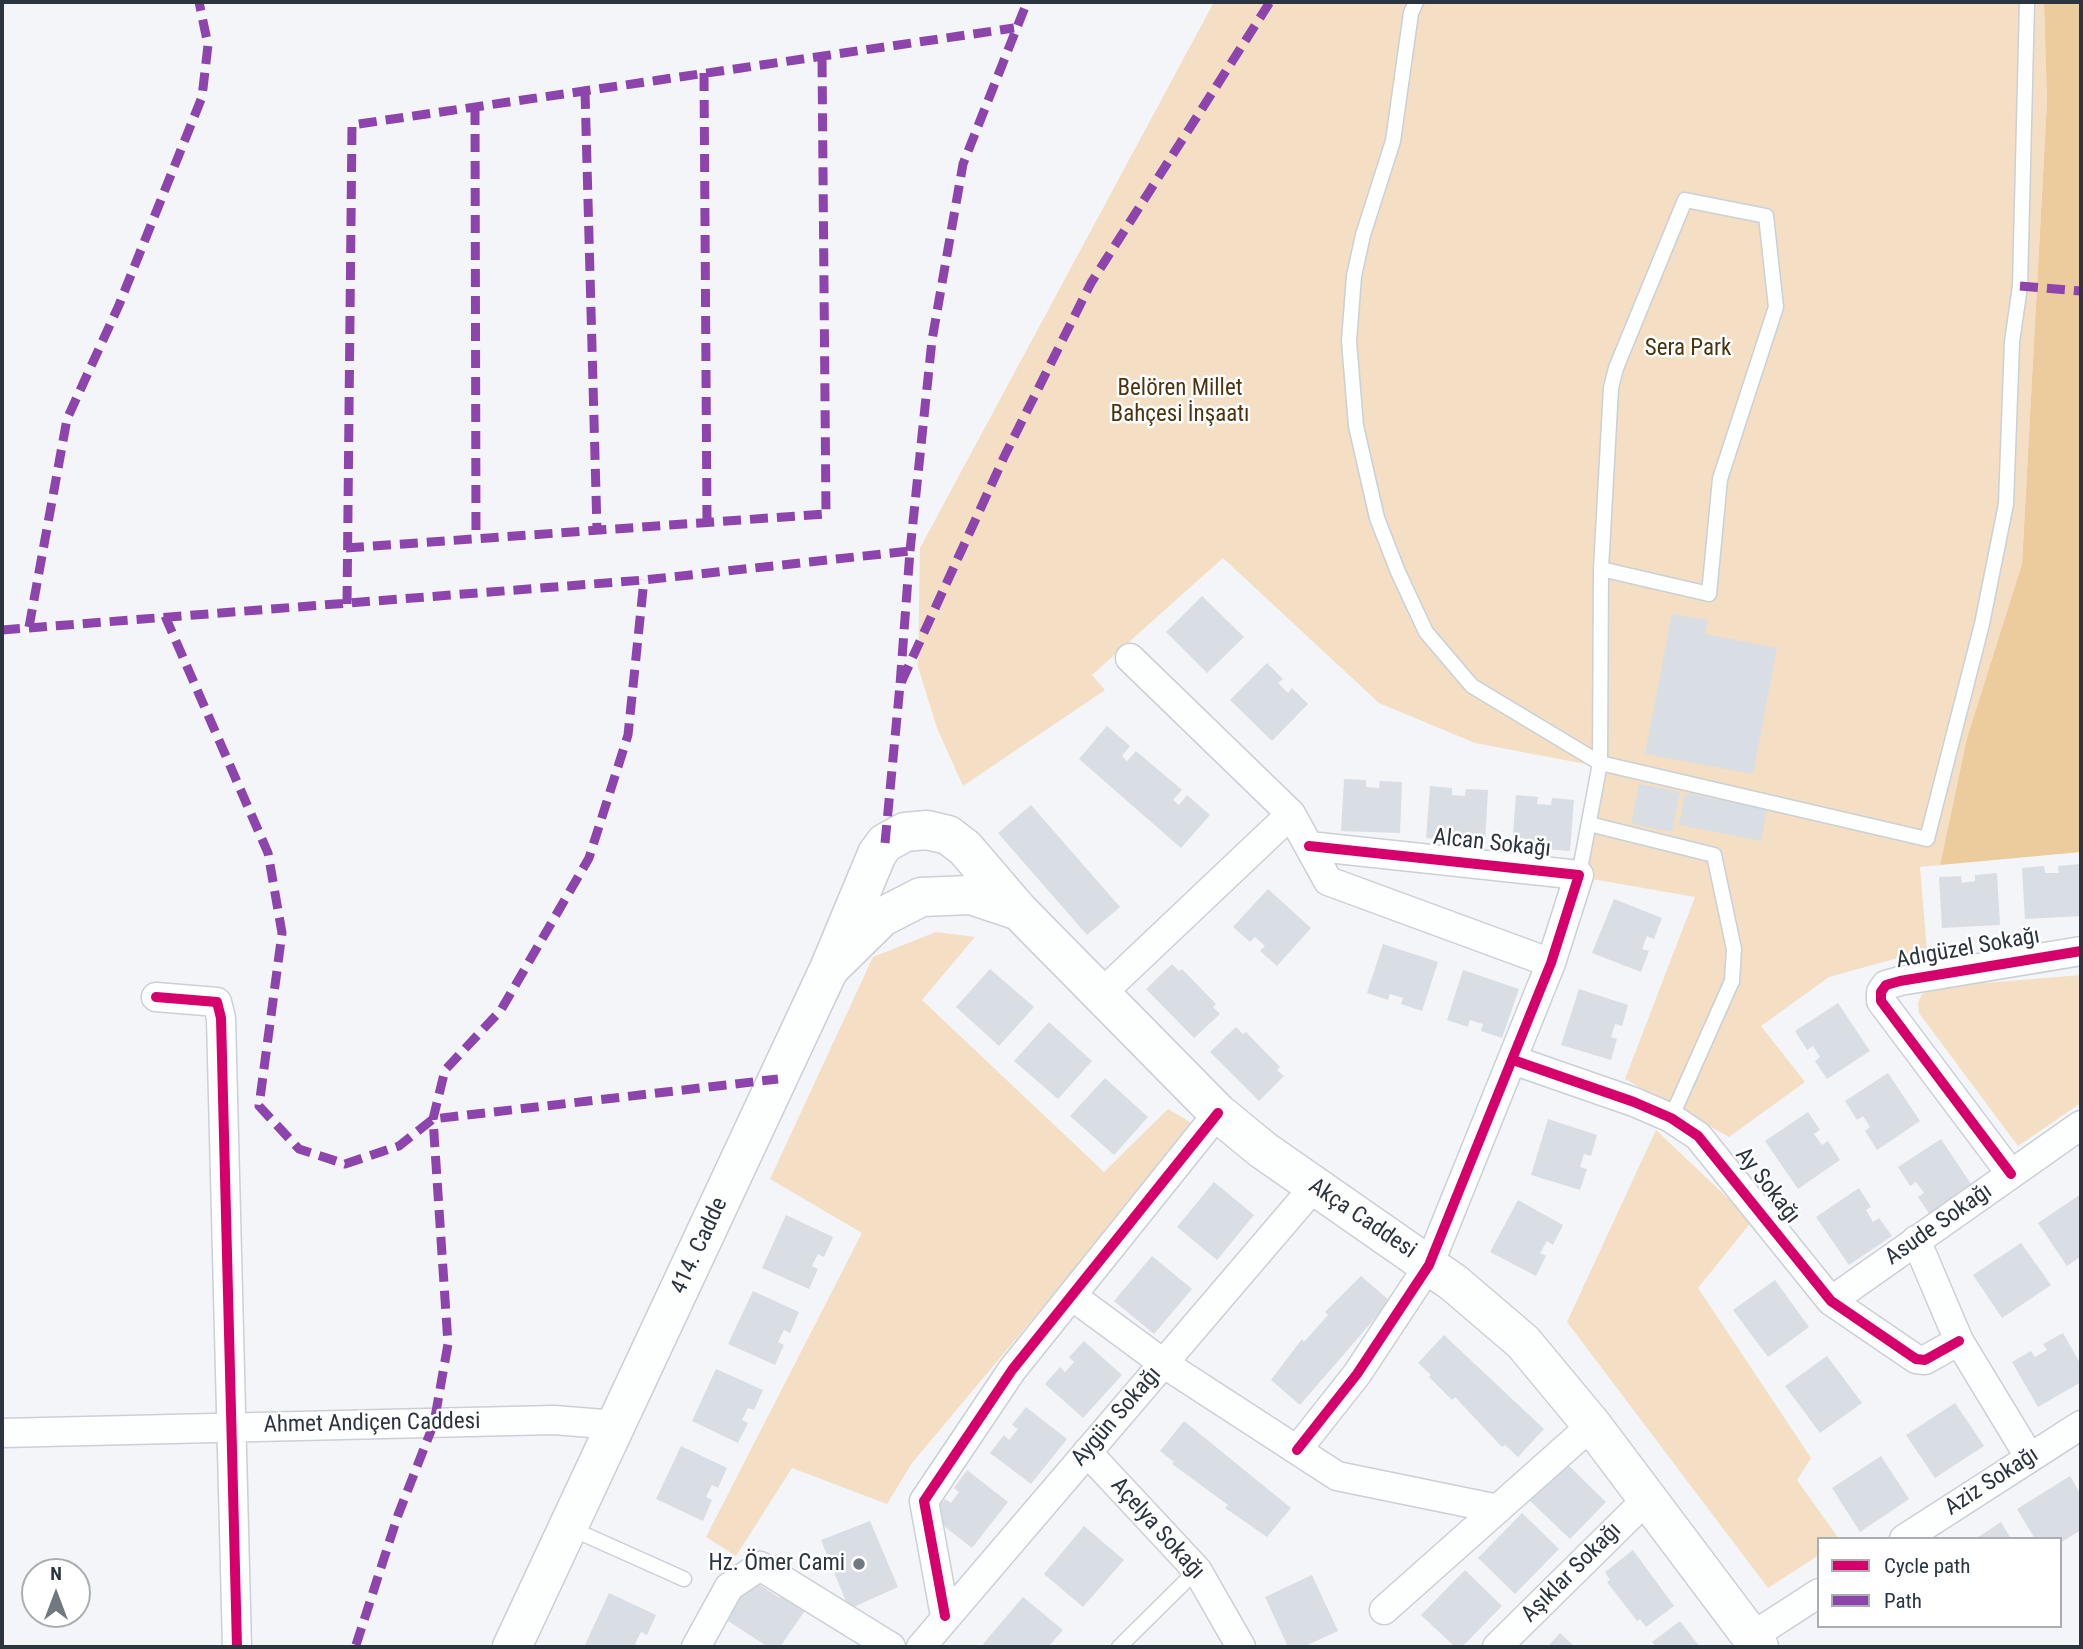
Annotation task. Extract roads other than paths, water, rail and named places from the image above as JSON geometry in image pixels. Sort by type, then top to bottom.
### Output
[{"type":"main road","name":"Akça Caddesi","points":[[884,844],[895,836],[916,830],[948,835],[965,848],[1019,911],[1218,1112],[1263,1150],[1478,1301],[1523,1342],[1592,1425],[1755,1642]]},
{"type":"main road","name":"414. Cadde","points":[[512,1647],[829,969],[866,874],[884,844]]},
{"type":"main road","name":"Akça Caddesi","points":[[829,969],[881,917],[921,897],[971,895],[1019,911]]},
{"type":"street","points":[[1130,658],[1291,814],[1328,881],[1551,963]]},
{"type":"street","points":[[1101,994],[1291,814]]},
{"type":"street","name":"Alcan Sokağı","points":[[1297,1450],[1357,1374],[1429,1265],[1551,963],[1579,875],[1309,846]]},
{"type":"street","name":"Adıgüzel Sokağı","points":[[2011,1174],[1881,1001],[1881,992],[1886,985],[1900,981],[2081,951]]},
{"type":"street","points":[[156,997],[217,1002],[221,1018],[237,1647]]},
{"type":"street","name":"Ay Sokağı","points":[[1513,1060],[1671,1118],[1698,1136],[1831,1301],[1920,1361],[1959,1341]]},
{"type":"street","points":[[945,1616],[924,1501],[1012,1370],[1218,1112]]},
{"type":"street","name":"Asude Sokağı","points":[[1831,1301],[2081,1125]]},
{"type":"street","name":"Aygün Sokağı","points":[[921,1647],[1314,1187]]},
{"type":"street","points":[[1916,1240],[1959,1341],[2030,1458]]},
{"type":"street","points":[[1072,1296],[1163,1363],[1337,1476],[1498,1509]]},
{"type":"street","name":"Ahmet Andiçen Caddesi","points":[[2,1433],[554,1420],[617,1425]]},
{"type":"street","points":[[1384,1610],[1592,1425]]},
{"type":"street","name":"Aziz Sokağı","points":[[1907,1537],[2081,1425]]},
{"type":"street","name":"Açelya Sokağı","points":[[1087,1452],[1197,1570],[1241,1647]]},
{"type":"street","name":"Aşıklar Sokağı","points":[[1497,1647],[1647,1499]]},
{"type":"street","points":[[696,1647],[729,1587],[760,1566],[891,1647]]},
{"type":"street","points":[[1755,1642],[1817,1595]]},
{"type":"lane","points":[[1416,2],[1411,13],[1393,141],[1363,235],[1354,276],[1349,341],[1356,426],[1377,518],[1426,632],[1472,686],[1600,763],[1927,839],[1982,624],[2006,504],[2012,342],[2020,286],[2026,2]]},
{"type":"lane","points":[[1579,875],[1600,763],[1601,569],[1611,388],[1621,356],[1685,200],[1766,216],[1776,307],[1720,479],[1709,594],[1601,569]]},
{"type":"lane","points":[[1589,824],[1714,855],[1734,949],[1732,981],[1671,1118]]},
{"type":"lane","points":[[569,1527],[684,1579]]},
{"type":"lane","points":[[1119,1647],[1197,1570]]},
{"type":"place","name":"Hz. Ömer Cami","points":[[859,1564]]},
{"type":"park label","name":"Sera Park","points":[[1688,349]]},
{"type":"park label","name":"Belören Millet Bahçesi İnşaatı","points":[[1180,402]]}]
